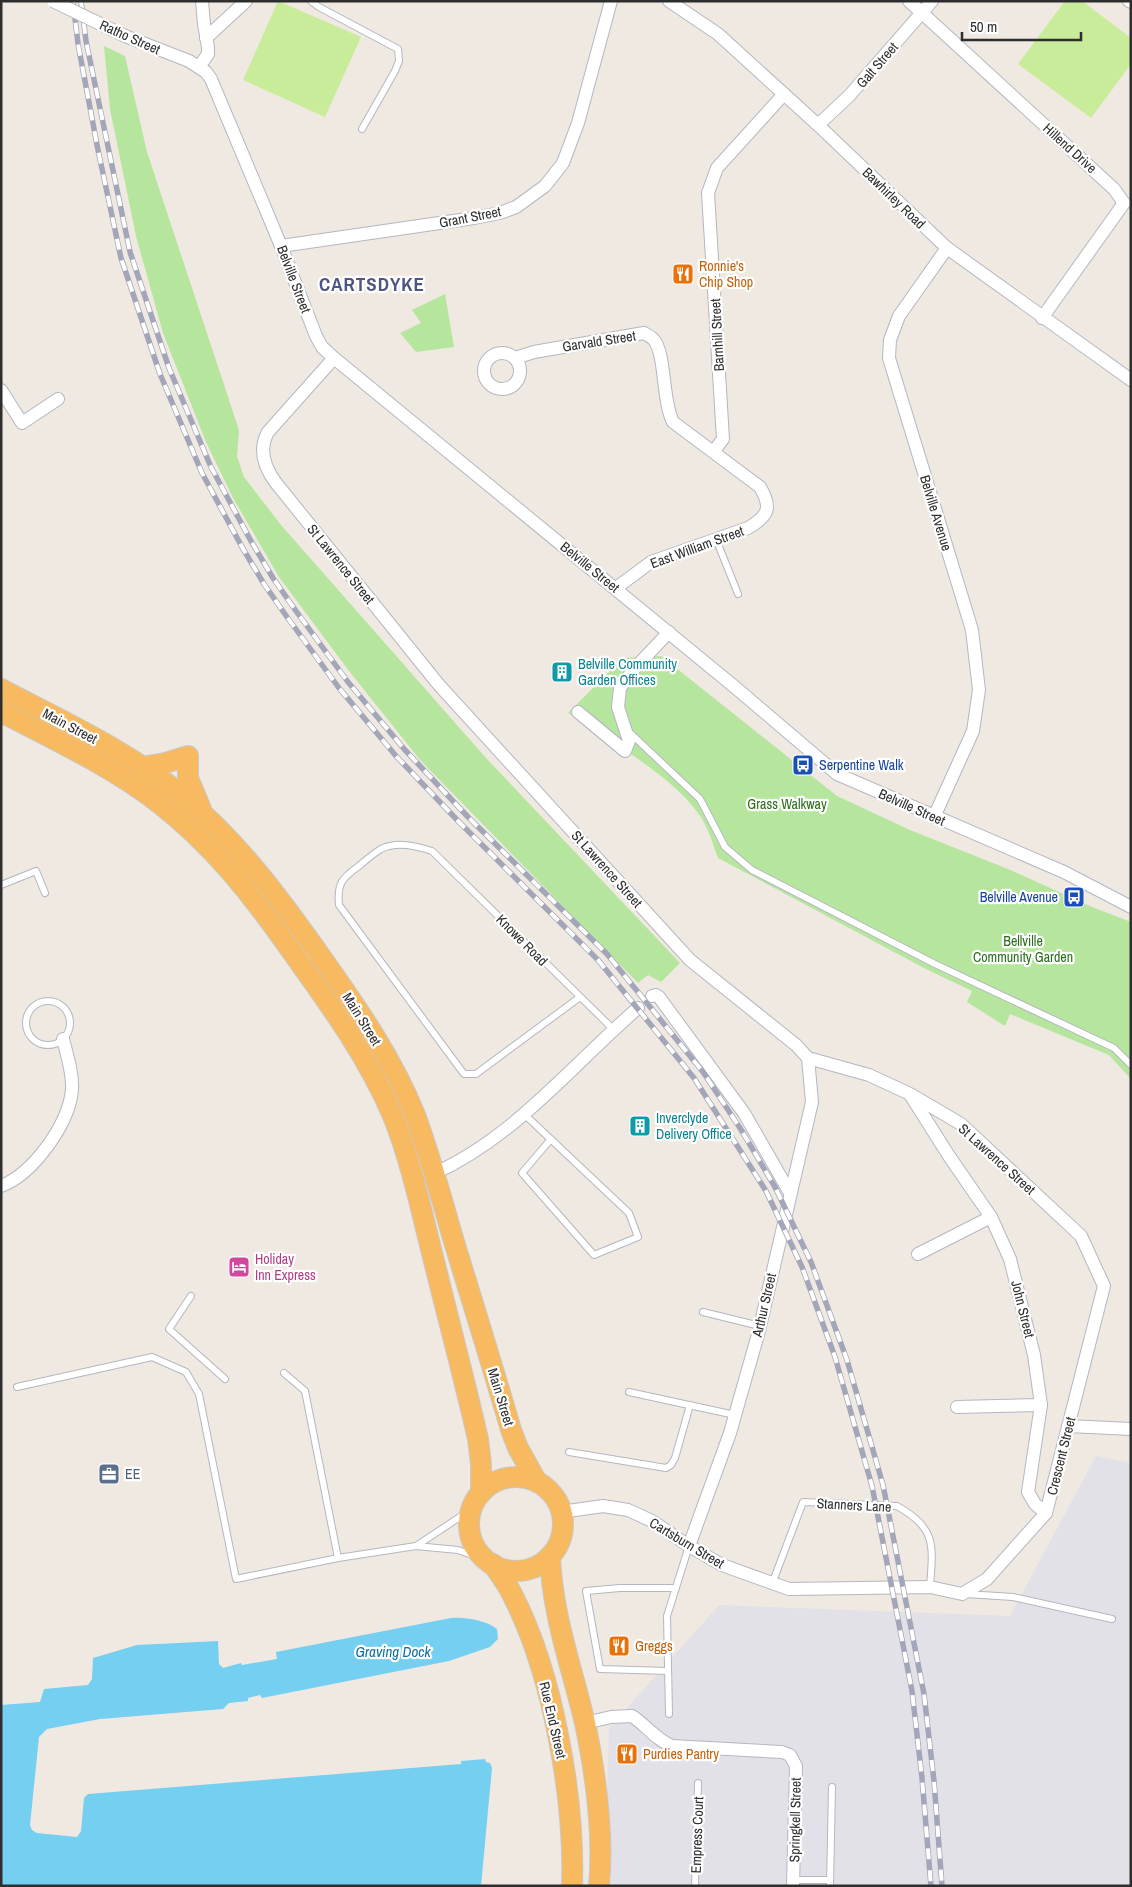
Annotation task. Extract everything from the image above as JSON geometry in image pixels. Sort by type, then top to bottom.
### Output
[{"type":"highway","name":"Main Street","points":[[1,689],[90,736],[142,767],[179,793],[204,815],[244,856],[264,880],[362,1017],[404,1091],[414,1114],[435,1173],[518,1448],[537,1482]]},
{"type":"highway","name":"Main Street","points":[[1,712],[112,771],[159,803],[201,839],[241,882],[258,904],[352,1038],[392,1115],[410,1167],[478,1439],[482,1464],[476,1501]]},
{"type":"highway","points":[[142,767],[188,756],[188,778],[204,815]]},
{"type":"highway","points":[[520,1477],[537,1482],[551,1492],[561,1512],[562,1533],[556,1549],[536,1566],[519,1571],[510,1570],[490,1562],[474,1545],[471,1536],[470,1518],[476,1501],[495,1482],[503,1479],[520,1477]]},
{"type":"highway","name":"Rue End Street","points":[[550,1556],[552,1590],[585,1723],[592,1764],[601,1850],[599,1886]]},
{"type":"highway","name":"Rue End Street","points":[[490,1562],[507,1585],[519,1608],[540,1667],[552,1710],[566,1784],[570,1824],[572,1886]]},
{"type":"street","name":"Ratho Street","points":[[53,1],[125,36],[203,70]]},
{"type":"street","points":[[202,1],[208,46],[208,54],[203,70]]},
{"type":"street","points":[[206,38],[246,1]]},
{"type":"street","name":"Grant Street","points":[[281,246],[500,213],[516,207],[545,186],[563,163],[578,123],[611,1]]},
{"type":"street","name":"Bawhirley Road","points":[[669,1],[718,34],[818,125],[947,248],[1042,318],[1131,380]]},
{"type":"street","name":"Hillend Drive","points":[[909,1],[1127,203],[1042,318]]},
{"type":"street","name":"Galt Street","points":[[818,125],[850,96],[932,1]]},
{"type":"street","name":"Belville Street","points":[[203,70],[217,88],[316,336],[322,347],[334,358],[616,588],[837,774],[1064,872],[1131,907]]},
{"type":"street","name":"Barnhill Street","points":[[714,452],[723,439],[708,193],[716,168],[784,94]]},
{"type":"street","name":"Belville Avenue","points":[[934,817],[973,731],[979,690],[972,630],[889,358],[890,340],[899,316],[947,248]]},
{"type":"street","name":"Garvald Street","points":[[515,358],[534,352],[644,334],[654,339],[659,350],[668,412],[673,422],[760,486],[768,499]]},
{"type":"street","name":"St Lawrence Street","points":[[334,358],[268,432],[264,438],[262,456],[270,474],[439,685],[690,960],[796,1045],[808,1058],[868,1075],[910,1094],[961,1124],[1081,1236],[1104,1286]]},
{"type":"street","points":[[1,390],[22,423],[58,399]]},
{"type":"street","name":"East William Street","points":[[616,588],[651,562],[760,522],[767,510],[768,499]]},
{"type":"street","points":[[578,712],[625,751],[629,741],[618,707],[620,688],[634,669],[668,632]]},
{"type":"street","points":[[652,996],[656,995],[659,997],[744,1113],[790,1193]]},
{"type":"street","points":[[435,1173],[464,1159],[524,1114],[638,1008]]},
{"type":"street","points":[[1,1186],[27,1168],[52,1142],[65,1116],[72,1090],[69,1061],[63,1040]]},
{"type":"street","name":"Arthur Street","points":[[689,1546],[735,1415],[760,1326],[812,1102],[808,1058]]},
{"type":"street","name":"John Street","points":[[910,1094],[992,1216],[1010,1258],[1034,1354],[1041,1405],[1028,1492],[1035,1504],[1046,1513]]},
{"type":"street","points":[[918,1254],[992,1216]]},
{"type":"street","name":"Crescent Street","points":[[962,1594],[987,1579],[1046,1513],[1104,1286]]},
{"type":"street","points":[[957,1407],[1041,1405]]},
{"type":"street","points":[[1068,1426],[1131,1429]]},
{"type":"street","name":"Cartsburn Street","points":[[561,1512],[592,1506],[619,1508],[652,1521],[722,1565],[789,1589],[930,1587],[962,1594]]},
{"type":"street","name":"Springkell Street","points":[[585,1723],[611,1717],[632,1716],[661,1741],[672,1746],[782,1752],[790,1755],[796,1766],[793,1883]]},
{"type":"lane","points":[[311,1],[333,15],[398,49],[399,61],[395,71],[362,129]]},
{"type":"lane","points":[[716,539],[738,594]]},
{"type":"lane","points":[[626,729],[700,799],[725,847],[752,870],[935,964],[1114,1048],[1131,1065]]},
{"type":"lane","name":"Knowe Road","points":[[580,996],[476,1074],[464,1074],[339,905],[338,893],[344,877],[382,849],[398,845],[414,845],[432,851],[580,996],[613,1030]]},
{"type":"lane","points":[[1,885],[36,871],[45,892]]},
{"type":"lane","points":[[51,1000],[66,1009],[70,1016],[70,1026],[63,1040],[55,1044],[42,1045],[35,1041],[27,1032],[25,1024],[27,1015],[35,1004],[51,1000]]},
{"type":"lane","points":[[524,1114],[551,1139],[629,1213],[638,1237],[594,1256],[522,1173],[551,1139]]},
{"type":"lane","points":[[191,1296],[169,1329],[225,1379]]},
{"type":"lane","points":[[703,1312],[760,1326]]},
{"type":"lane","points":[[17,1387],[152,1357],[186,1372],[199,1394],[236,1579],[338,1558],[416,1546],[458,1550],[490,1562]]},
{"type":"lane","points":[[284,1373],[305,1391],[338,1558]]},
{"type":"lane","points":[[629,1392],[735,1415]]},
{"type":"lane","points":[[569,1452],[666,1468],[671,1465],[675,1458],[690,1405]]},
{"type":"lane","points":[[416,1546],[476,1501]]},
{"type":"lane","name":"Stanners Lane","points":[[772,1584],[803,1502],[897,1506],[909,1513],[920,1522],[928,1534],[932,1549],[930,1587]]},
{"type":"lane","points":[[669,1714],[667,1616],[689,1546]]},
{"type":"lane","points":[[668,1670],[600,1669],[586,1591],[620,1588],[676,1588]]},
{"type":"lane","points":[[962,1594],[1013,1598],[1112,1619]]},
{"type":"lane","name":"Empress Court","points":[[695,1886],[698,1784]]},
{"type":"lane","points":[[793,1883],[830,1883],[832,1787]]},
{"type":"shaded area","points":[[1096,1456],[1131,1463],[1131,1886],[604,1886],[609,1728],[719,1605],[1010,1616]]},
{"type":"green space","points":[[278,1],[361,37],[325,117],[243,80]]},
{"type":"green space","points":[[1065,1],[1082,1],[1131,38],[1131,64],[1091,118],[1018,64]]},
{"type":"green space","points":[[104,46],[125,56],[147,152],[239,430],[237,456],[244,477],[281,525],[486,758],[680,963],[661,982],[648,975],[638,983],[421,761],[349,671],[279,577],[233,498],[206,442],[163,333],[136,236],[110,109]]},
{"type":"green space","points":[[445,294],[454,347],[416,352],[400,333],[421,323],[412,310]]},
{"type":"green space","name":"Bellville Community Garden","points":[[661,656],[837,796],[910,830],[1008,869],[1092,907],[1131,922],[1131,1079],[1109,1055],[1010,1014],[1005,1026],[967,1002],[972,991],[924,968],[718,858],[702,819],[691,804],[676,789],[641,761],[568,713],[623,658]]},
{"type":"water","name":"Graving Dock","points":[[451,1618],[463,1618],[487,1623],[497,1629],[498,1639],[490,1647],[449,1661],[262,1698],[260,1695],[248,1698],[248,1701],[229,1703],[223,1709],[100,1719],[47,1729],[39,1737],[30,1825],[32,1830],[37,1833],[77,1837],[81,1831],[84,1798],[88,1794],[461,1764],[461,1761],[485,1759],[492,1768],[481,1886],[1,1886],[1,1705],[40,1702],[44,1689],[88,1685],[92,1679],[93,1658],[137,1645],[218,1641],[219,1664],[223,1668],[241,1663],[242,1665],[277,1659],[276,1652]]},
{"type":"railway","points":[[73,1],[78,44],[121,258],[160,374],[202,473],[242,547],[264,584],[339,688],[396,756],[460,823],[598,960],[694,1078],[766,1191],[802,1267],[835,1357],[872,1486],[912,1691],[922,1778],[931,1886]]},
{"type":"railway","points":[[81,1],[86,41],[130,252],[169,368],[211,467],[251,541],[273,578],[348,682],[405,750],[468,817],[607,954],[703,1072],[740,1128],[775,1187],[811,1262],[847,1360],[883,1485],[924,1694],[934,1781],[942,1886]]},
{"type":"place","name":"Ronnie's Chip Shop","points":[[683,274]]},
{"type":"place","name":"Belville Community Garden Offices","points":[[562,672]]},
{"type":"place","name":"Serpentine Walk","points":[[803,765]]},
{"type":"place","name":"Belville Avenue","points":[[1074,897]]},
{"type":"place","name":"Inverclyde Delivery Office","points":[[640,1126]]},
{"type":"place","name":"Holiday Inn Express","points":[[239,1267]]},
{"type":"place","name":"EE","points":[[109,1474]]},
{"type":"place","name":"Greggs","points":[[619,1646]]},
{"type":"place","name":"Purdies Pantry","points":[[627,1754]]},
{"type":"district","name":"CARTSDYKE","points":[[372,284]]},
{"type":"park label","name":"Grass Walkway","points":[[787,804]]}]
